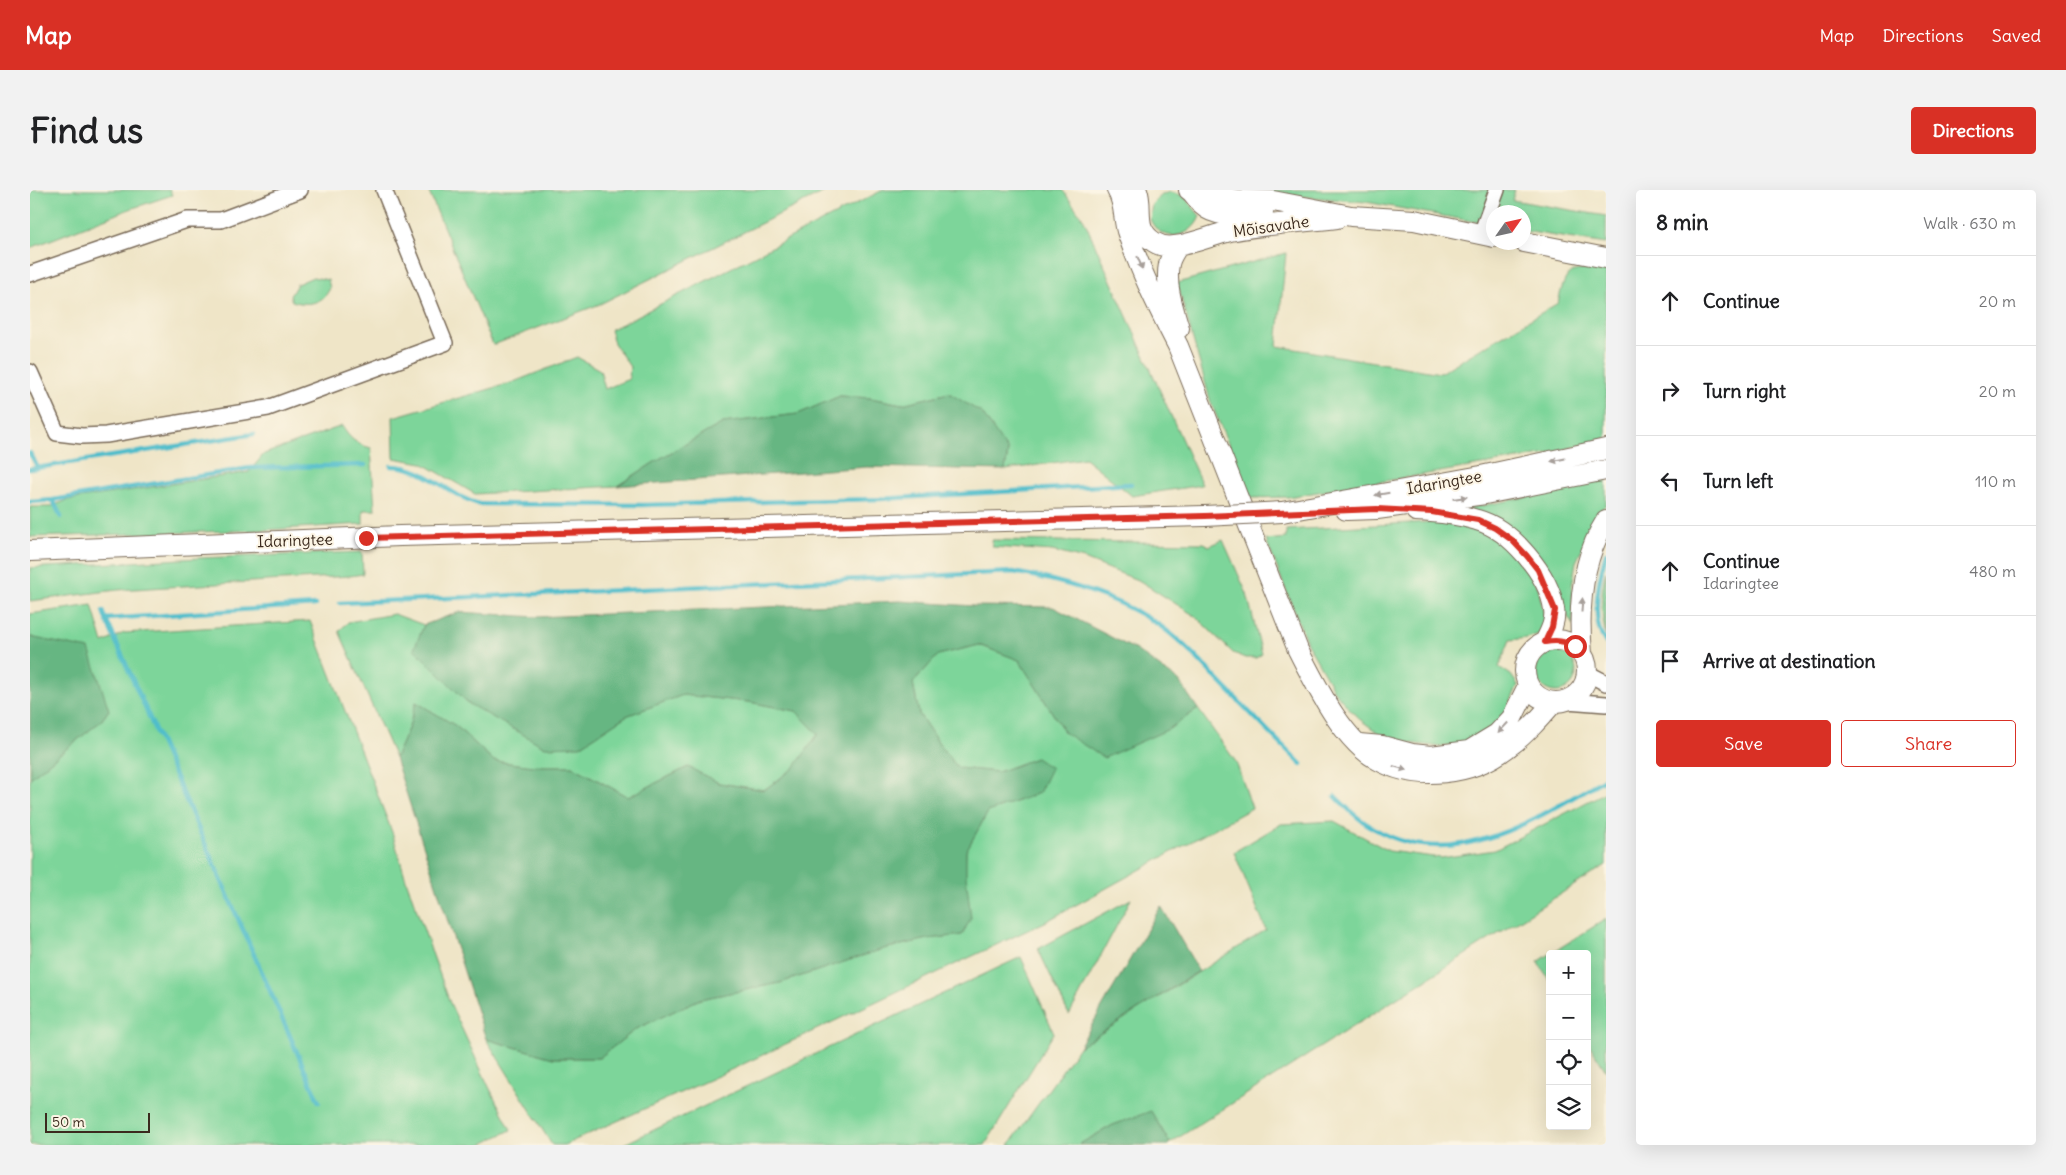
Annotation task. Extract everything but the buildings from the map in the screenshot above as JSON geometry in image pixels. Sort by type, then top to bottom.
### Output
[{"type":"street","points":[[30,274],[187,220],[221,220],[300,190]]},
{"type":"street","points":[[30,372],[57,433],[82,436],[106,435],[268,408],[445,342],[384,190]]},
{"type":"street","points":[[1117,190],[1121,197],[1127,229],[1138,260],[1162,316],[1178,346],[1298,650],[1320,694],[1358,744],[1377,760],[1400,768],[1430,774],[1458,770],[1489,759],[1506,750],[1560,702],[1580,692],[1585,683],[1586,663],[1582,654],[1575,646],[1555,640],[1545,642],[1532,652],[1525,666],[1528,686],[1535,695],[1543,700],[1560,702],[1606,704]]},
{"type":"street","name":"Mõisavahe","points":[[1189,190],[1202,205],[1212,212],[1225,215],[1304,206]]},
{"type":"street","name":"Mõisavahe","points":[[1185,244],[1203,232],[1210,222],[1212,200],[1208,190]]},
{"type":"street","name":"Mõisavahe","points":[[1208,190],[1220,196],[1238,200],[1273,201],[1351,216],[1414,220],[1486,235]]},
{"type":"street","points":[[1494,205],[1497,190]]},
{"type":"street","points":[[1126,216],[1139,191]]},
{"type":"street","name":"Mõisavahe","points":[[1139,191],[1138,215],[1142,230],[1153,241],[1167,247],[1232,231],[1351,216]]},
{"type":"street","points":[[1531,243],[1606,258]]},
{"type":"street","points":[[1178,346],[1180,331],[1172,304],[1168,278],[1169,262],[1185,244]]},
{"type":"street","name":"Idaringtee","points":[[1282,512],[1481,476],[1606,449]]},
{"type":"street","name":"Idaringtee","points":[[30,551],[400,536],[1205,516],[1377,509],[1485,494],[1606,470]]},
{"type":"street","points":[[1377,509],[1432,512],[1478,520],[1495,528],[1512,540],[1538,570],[1555,610],[1552,627],[1545,642]]},
{"type":"street","points":[[1582,654],[1580,633],[1584,571],[1598,534],[1606,521]]},
{"type":"street","name":"Idaringtee","points":[[30,556],[88,549]]},
{"type":"street","points":[[1587,673],[1606,683]]},
{"type":"street","points":[[1358,744],[1382,746],[1412,754],[1431,756],[1469,751],[1497,734],[1512,718],[1528,686]]},
{"type":"green space","points":[[30,190],[170,190],[172,195],[127,210],[30,248]]},
{"type":"green space","points":[[428,190],[828,190],[600,304],[493,345]]},
{"type":"green space","points":[[883,190],[1062,190],[1084,220],[1202,485],[1132,496],[1085,458],[1005,470],[1008,451],[949,393],[902,404],[870,398],[840,396],[798,414],[723,423],[661,458],[617,486],[475,494],[422,463],[394,458],[393,417],[511,383],[577,357],[600,370],[605,389],[629,379],[630,367],[614,343],[610,330]]},
{"type":"green space","points":[[1230,190],[1515,190],[1512,200],[1606,216],[1606,244],[1531,232],[1531,205],[1486,205],[1486,224],[1366,202]]},
{"type":"green space","points":[[1170,192],[1184,196],[1200,216],[1190,230],[1176,236],[1161,232],[1150,219],[1152,204],[1163,194]]},
{"type":"green space","points":[[1286,253],[1277,346],[1440,373],[1558,303],[1564,282],[1572,272],[1578,270],[1606,271],[1606,438],[1548,454],[1288,497],[1251,498],[1211,403],[1177,283]]},
{"type":"green space","points":[[313,277],[328,280],[330,288],[327,293],[314,302],[292,301],[290,296],[297,284]]},
{"type":"green space","points":[[949,393],[982,413],[1008,451],[1005,470],[867,467],[617,486],[661,458],[723,423],[798,414],[840,396],[870,398],[902,404]]},
{"type":"green space","points":[[342,426],[354,440],[361,445],[371,448],[375,510],[363,510],[363,524],[264,530],[30,537],[30,507],[49,507],[68,500],[249,472],[264,454]]},
{"type":"green space","points":[[1606,478],[1606,505],[1600,511],[1576,562],[1572,585],[1573,625],[1558,601],[1469,508],[1538,495]]},
{"type":"green space","points":[[1430,522],[1463,526],[1484,533],[1510,550],[1525,566],[1538,587],[1545,620],[1539,634],[1510,640],[1499,667],[1511,675],[1518,685],[1503,719],[1473,741],[1441,747],[1402,742],[1381,735],[1358,718],[1336,694],[1307,643],[1266,540],[1286,538],[1286,530]]},
{"type":"green space","points":[[992,540],[1203,543],[1209,546],[1223,540],[1247,594],[1262,654],[1256,658],[1245,658],[1233,653],[1195,616],[1140,581],[1084,559],[1052,551],[993,547]]},
{"type":"green space","points":[[362,552],[363,574],[350,576],[117,590],[30,601],[30,568],[199,558]]},
{"type":"green space","points":[[1606,571],[1606,636],[1602,604]]},
{"type":"green space","points":[[900,601],[974,606],[1053,607],[1136,650],[1179,681],[1198,709],[1169,729],[1104,758],[1065,733],[1019,660],[979,645],[938,655],[913,683],[919,714],[958,768],[998,772],[1036,758],[1051,768],[1039,793],[988,812],[966,851],[966,876],[971,918],[962,935],[928,939],[883,949],[780,983],[700,999],[636,1029],[599,1058],[553,1058],[486,1039],[395,758],[409,727],[416,702],[456,726],[494,761],[533,766],[572,766],[628,797],[688,767],[719,783],[764,790],[794,768],[818,734],[796,711],[749,702],[683,695],[626,716],[580,746],[545,747],[469,704],[414,649],[424,625],[459,612],[537,617]]},
{"type":"green space","points":[[92,605],[103,643],[124,633],[310,621],[392,832],[406,880],[450,1003],[511,1130],[480,1145],[30,1145],[30,778],[101,721],[109,710],[34,637],[30,637],[30,614]]},
{"type":"green space","points":[[394,614],[424,625],[415,649],[580,746],[626,716],[683,695],[749,702],[796,711],[819,734],[794,768],[764,790],[719,783],[688,767],[628,797],[572,766],[533,766],[494,761],[456,726],[416,702],[409,727],[395,758],[339,631],[348,622]]},
{"type":"green space","points":[[30,637],[89,649],[109,710],[101,721],[30,778]]},
{"type":"green space","points":[[979,645],[1019,660],[1065,733],[1169,729],[1198,709],[1236,762],[1252,808],[1045,922],[722,1074],[564,1145],[552,1145],[486,1039],[553,1058],[599,1058],[636,1029],[700,999],[780,983],[883,949],[928,939],[962,935],[966,851],[988,812],[1039,793],[1036,758],[998,772],[958,768],[919,714],[913,683],[938,655]]},
{"type":"green space","points":[[1560,652],[1567,655],[1573,661],[1576,672],[1575,680],[1567,689],[1560,692],[1552,692],[1545,689],[1537,680],[1536,668],[1539,661],[1548,653]]},
{"type":"green space","points":[[1606,792],[1606,865],[1170,1143],[1151,1112],[1113,1125],[1078,1145],[1009,1145],[1079,1047],[1266,930],[1234,852],[1281,824],[1334,821],[1389,851],[1441,858],[1495,850]]},
{"type":"green space","points":[[1131,899],[1069,1015],[1038,949]]},
{"type":"green space","points":[[1161,906],[1199,971],[1079,1047]]},
{"type":"green space","points":[[1606,919],[1606,1071],[1591,1047],[1591,950],[1556,950]]},
{"type":"green space","points":[[1021,957],[1054,1033],[985,1145],[622,1145]]},
{"type":"green space","points":[[1546,957],[1546,975],[1538,962]]},
{"type":"green space","points":[[1151,1111],[1170,1143],[1168,1145],[1078,1145],[1113,1125]]},
{"type":"waterway","points":[[30,469],[254,434]]},
{"type":"waterway","points":[[30,453],[38,468]]},
{"type":"waterway","points":[[30,502],[53,500],[250,468],[365,465]]},
{"type":"waterway","points":[[391,466],[404,467],[415,471],[467,500],[479,504],[643,505],[880,499],[1131,484]]},
{"type":"waterway","points":[[53,500],[61,517]]},
{"type":"waterway","points":[[1606,553],[1597,599],[1598,623],[1606,643]]},
{"type":"waterway","points":[[340,603],[1013,572],[1087,590],[1122,604],[1156,623],[1173,635],[1301,764]]},
{"type":"waterway","points":[[103,611],[106,619],[315,605]]},
{"type":"waterway","points":[[106,619],[319,1102]]},
{"type":"waterway","points":[[1335,796],[1364,822],[1395,839],[1426,846],[1457,845],[1488,838],[1519,826],[1606,778]]},
{"type":"route","points":[[366,538],[1205,516],[1377,509],[1432,512],[1478,520],[1495,528],[1512,540],[1538,570],[1555,610],[1552,627],[1545,642],[1555,640],[1575,646]]}]
